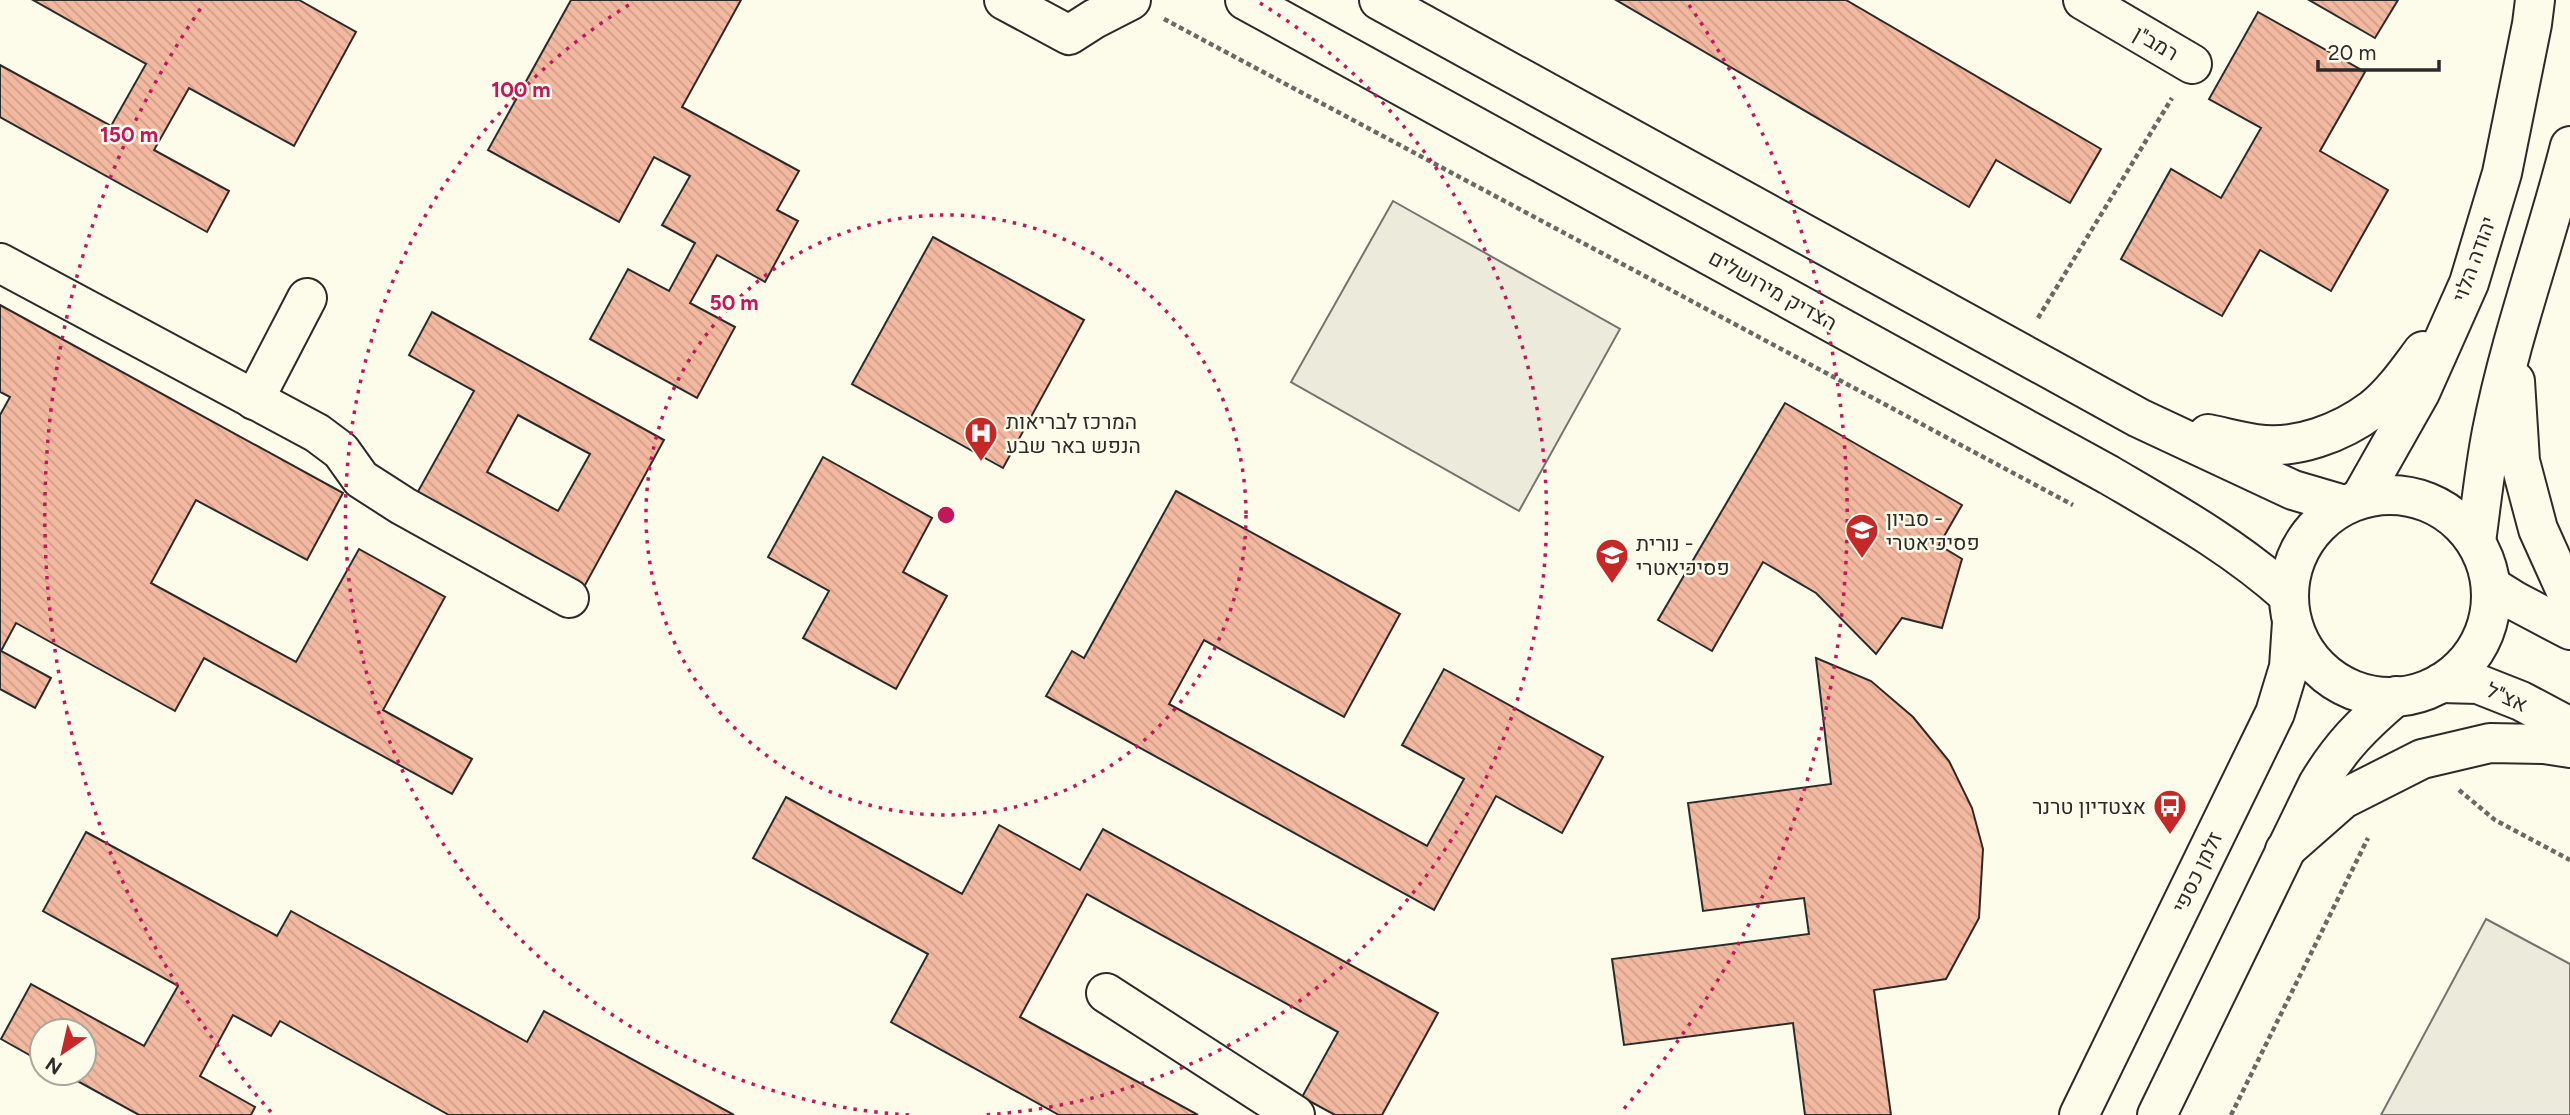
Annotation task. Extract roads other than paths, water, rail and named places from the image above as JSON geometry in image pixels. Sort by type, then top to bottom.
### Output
[{"type":"main road","points":[[1004,0],[1069,35],[1131,0]]},
{"type":"main road","name":"הצדיק מירושלים","points":[[1245,0],[2109,475],[2221,542],[2260,570],[2291,609]]},
{"type":"main road","points":[[1379,0],[2139,418],[2293,491],[2352,502]]},
{"type":"main road","name":"רמב\"ן","points":[[2083,0],[2192,64]]},
{"type":"main road","name":"יהודה הלוי","points":[[2352,502],[2420,393],[2469,283],[2502,173],[2535,0]]},
{"type":"main road","points":[[2476,542],[2492,431],[2513,342],[2558,195],[2570,146]]},
{"type":"main road","points":[[0,262],[317,433],[341,451],[361,480],[569,598]]},
{"type":"main road","points":[[254,400],[307,298]]},
{"type":"main road","points":[[2139,418],[2257,445],[2304,443],[2373,409],[2399,384],[2458,304]]},
{"type":"main road","points":[[2513,342],[2520,461],[2538,529],[2570,600]]},
{"type":"main road","points":[[2386,495],[2412,497],[2438,506],[2459,522],[2476,542],[2486,563],[2491,586],[2490,615],[2480,642],[2464,666],[2441,683],[2419,693],[2396,696],[2369,694],[2343,685],[2320,668],[2304,647],[2291,609],[2293,568],[2304,543],[2322,521],[2352,502],[2386,495]]},
{"type":"main road","points":[[2491,586],[2570,630]]},
{"type":"main road","name":"זלמן כספי","points":[[2078,1115],[2275,713],[2289,667],[2291,609]]},
{"type":"main road","name":"אצ\"ל","points":[[2441,683],[2478,684],[2521,701],[2570,727]]},
{"type":"main road","points":[[2157,1115],[2318,784],[2336,754],[2359,728],[2396,696]]},
{"type":"main road","points":[[2286,850],[2343,799],[2422,759],[2490,743],[2544,744],[2570,748]]},
{"type":"main road","points":[[1106,993],[1295,1115]]},
{"type":"place","name":"המרכז לבריאות הנפש באר שבע","points":[[981,463]]},
{"type":"place","name":"סביון - פסיכיאטרי","points":[[1862,560]]},
{"type":"place","name":"נורית - פסיכיאטרי","points":[[1612,585]]},
{"type":"place","name":"אצטדיון טרנר","points":[[2170,836]]}]
